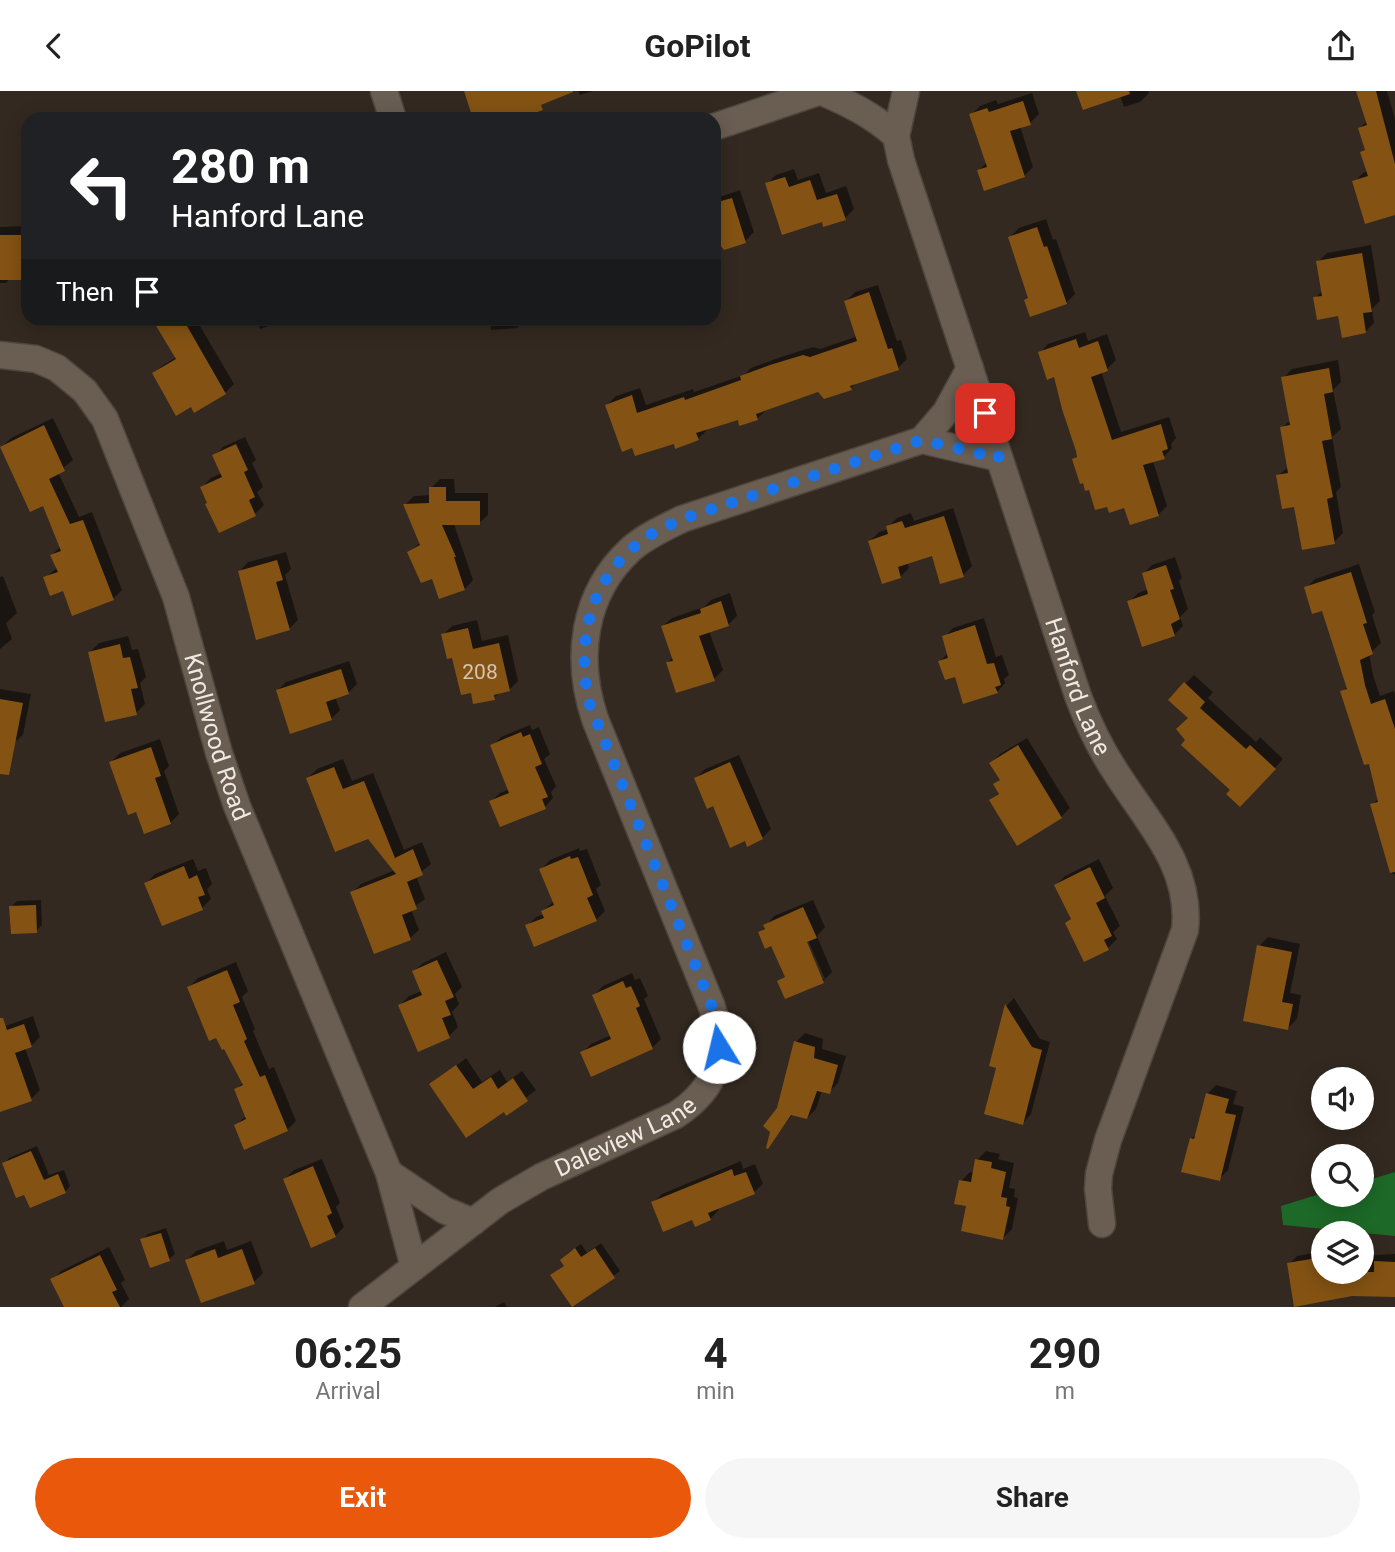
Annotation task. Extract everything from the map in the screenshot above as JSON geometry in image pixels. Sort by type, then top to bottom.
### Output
[{"type":"street","points":[[384,91],[391,112]]},
{"type":"street","points":[[721,125],[820,91],[860,109],[896,136]]},
{"type":"street","name":"Hanford Lane","points":[[906,91],[896,136],[901,160],[1087,720],[1115,771],[1178,869],[1185,893],[1185,930],[1102,1163],[1098,1189],[1102,1224]]},
{"type":"street","name":"Knollwood Road","points":[[0,355],[29,357],[57,368],[85,391],[105,419],[176,597],[219,753],[237,806],[389,1173],[414,1267]]},
{"type":"street","points":[[970,368],[946,412],[922,440],[999,458]]},
{"type":"street","name":"Daleview Lane","points":[[362,1307],[500,1201],[541,1177],[676,1115],[692,1104],[707,1087],[717,1061],[719,1032],[712,1007],[589,702],[584,675],[583,647],[586,629],[596,597],[612,571],[654,532],[682,519],[922,440]]},
{"type":"street","points":[[389,1173],[444,1210],[473,1222]]},
{"type":"green space","points":[[1395,1172],[1395,1236],[1374,1234],[1374,1221],[1311,1221],[1311,1228],[1283,1225],[1281,1206],[1311,1197],[1311,1207],[1374,1207],[1374,1178]]},
{"type":"building","points":[[464,91],[573,91],[541,105],[543,110],[538,112],[471,112]]},
{"type":"building","points":[[1076,91],[1129,91],[1130,94],[1083,110]]},
{"type":"building","points":[[1356,91],[1376,91],[1395,164],[1395,215],[1365,224],[1352,181],[1368,176],[1360,152],[1365,150],[1358,128],[1367,125]]},
{"type":"building","points":[[1023,101],[1031,125],[1010,131],[1025,177],[984,191],[977,170],[987,167],[969,114],[987,108],[989,112]]},
{"type":"building","points":[[785,177],[789,187],[810,180],[817,200],[837,194],[846,220],[823,227],[822,222],[782,235],[765,183]]},
{"type":"building","points":[[732,198],[746,243],[724,250],[721,246],[721,201]]},
{"type":"building","points":[[1037,227],[1044,247],[1047,246],[1067,304],[1030,317],[1024,300],[1028,298],[1008,237]]},
{"type":"building","points":[[0,235],[21,235],[21,280],[0,280]]},
{"type":"building","points":[[1362,253],[1372,312],[1363,313],[1366,333],[1342,338],[1338,316],[1317,320],[1313,297],[1322,296],[1316,261]]},
{"type":"building","points":[[869,292],[888,349],[892,348],[899,370],[850,386],[852,390],[824,399],[818,392],[756,414],[758,420],[739,426],[738,420],[696,433],[699,440],[675,449],[674,444],[635,456],[632,448],[622,452],[605,405],[632,395],[637,413],[684,397],[685,400],[741,380],[740,376],[770,365],[803,355],[810,357],[857,341],[844,301]]},
{"type":"building","points":[[156,326],[187,326],[226,394],[194,413],[191,407],[176,416],[152,373],[176,359]]},
{"type":"building","points":[[1076,339],[1079,348],[1098,341],[1108,371],[1091,377],[1112,440],[1161,424],[1168,449],[1162,451],[1165,459],[1143,465],[1159,516],[1130,525],[1124,508],[1109,513],[1107,507],[1095,510],[1089,490],[1085,491],[1083,483],[1080,484],[1072,459],[1077,457],[1076,451],[1054,377],[1047,380],[1038,352]]},
{"type":"building","points":[[1329,368],[1333,392],[1324,394],[1332,439],[1322,441],[1333,497],[1327,499],[1335,544],[1302,550],[1294,507],[1282,509],[1276,475],[1288,473],[1280,427],[1290,425],[1281,377]]},
{"type":"building","points":[[44,425],[65,471],[49,479],[70,524],[83,520],[114,600],[72,616],[63,591],[50,596],[43,577],[58,572],[50,555],[61,551],[43,506],[30,512],[0,447]]},
{"type":"building","points":[[236,444],[248,470],[244,472],[255,497],[249,500],[256,516],[219,533],[200,487],[222,477],[212,455]]},
{"type":"building","points":[[429,487],[446,487],[446,501],[480,501],[480,525],[442,525],[456,557],[465,590],[439,599],[432,579],[421,583],[407,552],[420,545],[403,504],[429,503]]},
{"type":"building","points":[[944,516],[964,577],[940,584],[932,556],[898,567],[901,578],[882,584],[868,541],[888,534],[886,526],[902,521],[905,528]]},
{"type":"building","points":[[277,560],[283,580],[276,582],[290,630],[256,640],[238,571]]},
{"type":"building","points":[[1166,565],[1174,589],[1170,590],[1180,619],[1171,624],[1175,636],[1142,647],[1127,601],[1148,594],[1142,573]]},
{"type":"building","points":[[1351,572],[1367,623],[1363,624],[1373,654],[1360,660],[1365,685],[1371,704],[1385,699],[1395,729],[1395,872],[1390,873],[1370,804],[1378,802],[1369,764],[1364,765],[1340,691],[1347,689],[1322,611],[1312,614],[1304,587]]},
{"type":"building","points":[[721,601],[729,626],[699,636],[715,681],[676,693],[666,662],[673,661],[661,626],[701,613],[700,609]]},
{"type":"building","points":[[975,625],[987,664],[994,663],[1001,685],[995,687],[998,693],[963,704],[955,677],[945,680],[938,661],[948,658],[942,636]]},
{"type":"building","points":[[468,628],[473,649],[499,643],[510,691],[494,695],[495,700],[473,704],[471,693],[461,695],[452,658],[447,659],[441,634]]},
{"type":"building","points":[[120,644],[123,658],[130,657],[138,688],[131,689],[137,715],[105,722],[88,652]]},
{"type":"building","points":[[341,669],[349,694],[326,702],[332,720],[290,734],[276,690]]},
{"type":"building","points":[[1184,682],[1205,702],[1200,708],[1246,749],[1250,745],[1276,769],[1240,807],[1226,794],[1230,790],[1181,745],[1185,740],[1176,729],[1188,718],[1168,700]]},
{"type":"building","points":[[0,699],[23,703],[9,775],[0,774]]},
{"type":"building","points":[[521,732],[523,737],[530,734],[542,764],[535,767],[548,797],[542,799],[546,809],[500,827],[489,801],[509,793],[490,745]]},
{"type":"building","points":[[1018,745],[1062,818],[1017,846],[989,800],[999,794],[993,784],[1000,780],[989,763]]},
{"type":"building","points":[[151,747],[161,776],[155,778],[171,824],[144,834],[136,812],[128,815],[109,762]]},
{"type":"building","points":[[730,762],[763,839],[747,847],[745,841],[730,848],[713,806],[707,809],[694,778]]},
{"type":"building","points":[[334,767],[343,789],[364,781],[395,858],[413,849],[423,875],[407,882],[417,909],[402,915],[411,940],[374,954],[350,892],[396,874],[368,839],[335,852],[306,778]]},
{"type":"building","points":[[570,856],[571,859],[578,857],[593,895],[587,898],[597,921],[534,947],[525,925],[544,918],[541,911],[554,905],[539,869]]},
{"type":"building","points":[[184,866],[189,879],[197,875],[205,895],[198,897],[203,910],[162,926],[144,883]]},
{"type":"building","points":[[1090,867],[1105,898],[1096,903],[1112,936],[1104,940],[1109,950],[1084,962],[1065,923],[1071,919],[1054,885]]},
{"type":"building","points":[[36,905],[37,933],[11,934],[9,906]]},
{"type":"building","points":[[803,907],[817,938],[807,942],[824,983],[785,999],[777,981],[785,977],[771,946],[765,949],[758,932],[765,929],[763,925]]},
{"type":"building","points":[[1257,945],[1292,952],[1282,1002],[1293,1004],[1288,1030],[1243,1021]]},
{"type":"building","points":[[437,960],[454,997],[445,1001],[451,1015],[442,1018],[450,1038],[418,1052],[398,1005],[422,995],[412,971]]},
{"type":"building","points":[[227,970],[240,1002],[233,1005],[247,1039],[244,1041],[260,1077],[265,1075],[288,1131],[244,1150],[234,1125],[246,1119],[234,1089],[243,1085],[216,1038],[209,1041],[187,987]]},
{"type":"building","points":[[623,981],[626,988],[631,986],[640,1006],[636,1008],[653,1049],[591,1077],[580,1052],[611,1039],[592,995]]},
{"type":"building","points":[[1005,1004],[1032,1047],[1042,1050],[1023,1125],[984,1114],[996,1068],[989,1066]]},
{"type":"building","points":[[0,1018],[3,1018],[7,1030],[24,1024],[32,1047],[15,1053],[32,1101],[0,1112]]},
{"type":"building","points":[[794,1041],[815,1047],[814,1058],[838,1065],[830,1094],[817,1091],[807,1119],[791,1115],[768,1149],[766,1148],[770,1132],[763,1126],[777,1108]]},
{"type":"building","points":[[456,1065],[473,1089],[491,1077],[498,1089],[513,1078],[528,1101],[506,1116],[504,1112],[466,1138],[429,1084]]},
{"type":"building","points":[[1206,1093],[1229,1099],[1225,1113],[1236,1115],[1220,1181],[1181,1172],[1190,1138],[1194,1139]]},
{"type":"building","points":[[31,1151],[44,1180],[58,1174],[66,1193],[30,1208],[24,1195],[16,1198],[2,1163]]},
{"type":"building","points":[[975,1159],[992,1162],[991,1168],[1006,1172],[1001,1197],[1007,1198],[1006,1206],[1010,1207],[1003,1240],[961,1231],[966,1206],[954,1204],[959,1180],[971,1182]]},
{"type":"building","points":[[313,1166],[332,1213],[327,1216],[336,1237],[311,1248],[283,1179]]},
{"type":"building","points":[[732,1169],[734,1176],[746,1172],[755,1194],[708,1213],[711,1220],[695,1227],[692,1220],[663,1232],[651,1202]]},
{"type":"building","points":[[161,1233],[170,1261],[150,1268],[140,1239]]},
{"type":"building","points":[[575,1248],[581,1257],[595,1248],[615,1278],[572,1307],[550,1275],[564,1266],[560,1260]]},
{"type":"building","points":[[215,1249],[218,1258],[242,1249],[255,1284],[201,1303],[185,1260]]},
{"type":"building","points":[[100,1255],[117,1290],[112,1292],[120,1307],[64,1307],[50,1279]]},
{"type":"building","points":[[1311,1259],[1311,1284],[1374,1284],[1374,1261],[1395,1262],[1395,1297],[1352,1296],[1294,1307],[1287,1263]]},
{"type":"route","points":[[719,1047],[719,1032],[712,1007],[589,702],[583,647],[596,597],[612,571],[631,549],[654,532],[682,519],[922,440],[999,458],[985,413]]}]
